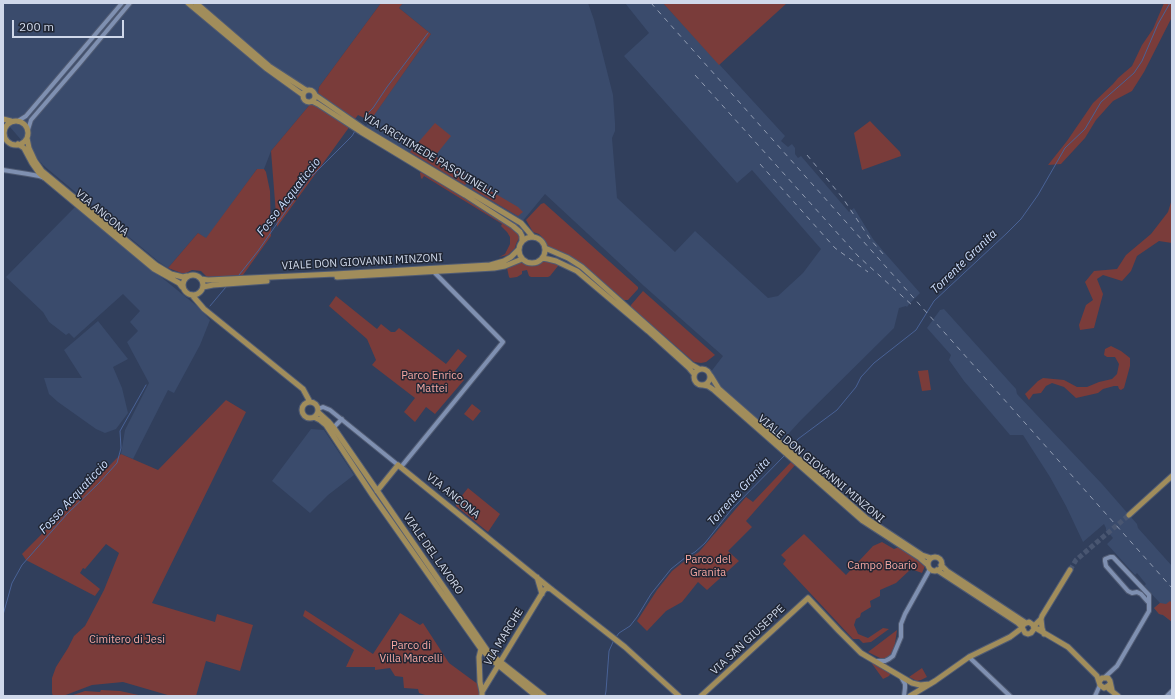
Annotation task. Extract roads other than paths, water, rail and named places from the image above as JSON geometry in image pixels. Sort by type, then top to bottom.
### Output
[{"type":"main road","name":"VIA ARCHIMEDE PASQUINELLI","points":[[188,3],[267,69],[305,93]]},
{"type":"main road","name":"VIA ARCHIMEDE PASQUINELLI","points":[[196,3],[269,66],[305,93],[306,100],[318,104],[513,226],[520,232],[522,241]]},
{"type":"main road","name":"VIA ARCHIMEDE PASQUINELLI","points":[[305,93],[311,90],[315,95],[364,129],[521,223],[533,236]]},
{"type":"main road","points":[[312,101],[315,95]]},
{"type":"main road","points":[[3,119],[11,121],[18,120],[24,124],[28,130]]},
{"type":"main road","name":"VIA ANCONA","points":[[11,121],[4,128],[4,134],[8,141],[13,144],[18,144],[24,148],[39,173],[154,269],[179,283],[182,287]]},
{"type":"main road","name":"VIA ANCONA","points":[[28,130],[28,148],[42,170],[156,265],[171,274],[183,277],[187,276]]},
{"type":"main road","points":[[18,144],[24,142],[27,138]]},
{"type":"main road","points":[[522,259],[519,249],[522,241],[527,237],[533,236]]},
{"type":"main road","name":"VIALE DON GIOVANNI MINZONI","points":[[533,236],[541,240],[545,248],[568,258],[582,267],[692,365],[699,369],[702,368],[707,370],[719,389],[782,447]]},
{"type":"main road","points":[[542,258],[545,254],[545,248]]},
{"type":"main road","name":"VIALE DON GIOVANNI MINZONI","points":[[201,279],[208,280],[341,274],[490,265],[504,261],[511,257],[519,249]]},
{"type":"main road","name":"VIALE DON GIOVANNI MINZONI","points":[[202,289],[212,285],[262,281],[494,268],[505,266],[522,259],[526,262],[534,263],[542,258],[548,258],[556,261],[577,271],[689,368],[694,374],[696,382],[700,385],[708,386],[714,390],[866,518],[922,555],[931,558],[939,558],[941,565],[953,575],[1018,618],[1028,627]]},
{"type":"main road","points":[[204,309],[202,302],[201,279],[196,275],[187,276],[182,287],[186,293],[192,296],[204,309],[303,389],[308,403]]},
{"type":"main road","points":[[192,296],[197,295],[202,289]]},
{"type":"main road","points":[[694,374],[699,369]]},
{"type":"main road","points":[[703,385],[709,381],[711,376]]},
{"type":"main road","name":"VIALE DEL LAVORO","points":[[536,696],[481,649],[371,493],[326,425],[314,417],[310,418],[304,415],[302,408],[308,403],[316,405],[318,410],[334,428],[487,650],[499,664],[544,696]]},
{"type":"main road","points":[[314,417],[318,410]]},
{"type":"main road","name":"VIALE DON GIOVANNI MINZONI","points":[[794,457],[863,522],[920,558],[929,567],[937,570],[1014,621],[1028,627]]},
{"type":"main road","points":[[377,491],[400,466]]},
{"type":"main road","name":"VIA ANCONA","points":[[400,466],[550,589],[625,647],[679,696]]},
{"type":"main road","points":[[1128,515],[1172,476]]},
{"type":"main road","points":[[929,567],[928,561],[931,558]]},
{"type":"main road","points":[[937,570],[941,565]]},
{"type":"main road","points":[[910,696],[969,658],[1028,627],[1042,617],[1070,570]]},
{"type":"main road","points":[[536,577],[542,594]]},
{"type":"main road","name":"VIA MARCHE","points":[[482,694],[542,594],[546,589],[550,589]]},
{"type":"main road","name":"VIA SAN GIUSEPPE","points":[[701,696],[808,598],[861,653],[876,661]]},
{"type":"main road","points":[[1042,617],[1046,635]]},
{"type":"main road","points":[[1014,621],[1016,627],[1015,634]]},
{"type":"main road","points":[[1028,627],[1068,647],[1118,696]]},
{"type":"main road","name":"VIA MARCHE","points":[[481,649],[479,657],[482,694]]},
{"type":"main road","points":[[876,661],[901,677],[916,684],[930,684]]},
{"type":"street","points":[[18,120],[26,116],[122,3]]},
{"type":"street","points":[[28,130],[31,120],[130,3]]},
{"type":"street","points":[[3,170],[39,176],[48,180]]},
{"type":"street","points":[[400,466],[503,342],[434,272]]},
{"type":"street","name":"VIA ANCONA","points":[[318,410],[323,407],[330,410],[400,466]]},
{"type":"street","points":[[334,428],[342,419]]},
{"type":"street","points":[[1096,695],[1117,666],[1149,611],[1148,595],[1113,557],[1110,556],[1105,558],[1106,566],[1128,591],[1141,594],[1148,602]]},
{"type":"street","points":[[876,661],[885,661],[893,656],[901,637],[901,624],[905,614],[929,567]]},
{"type":"street","points":[[969,658],[1010,696]]},
{"type":"street","points":[[901,677],[906,688],[904,696]]},
{"type":"street","points":[[1166,696],[1172,691]]},
{"type":"waterway","name":"Torrente Granita","points":[[790,449],[798,439],[837,410],[856,387],[861,377],[874,363],[916,330],[934,301],[1021,219],[1038,195],[1065,148],[1085,129],[1101,102],[1134,73],[1142,61],[1158,24],[1170,3]]},
{"type":"waterway","name":"Fosso Acquaticcio","points":[[365,116],[373,108],[428,33]]},
{"type":"waterway","name":"Fosso Acquaticcio","points":[[239,275],[258,251],[309,179],[352,136],[355,131]]},
{"type":"waterway","points":[[210,306],[226,287]]},
{"type":"waterway","name":"Fosso Acquaticcio","points":[[3,615],[12,583],[22,565],[67,514],[117,463],[121,448],[120,431],[146,385]]},
{"type":"waterway","name":"Torrente Granita","points":[[616,637],[619,633],[630,626],[651,594],[671,569],[705,543],[731,510],[785,455]]},
{"type":"waterway","name":"Torrente Granita","points":[[605,696],[609,651],[613,642]]},
{"type":"tunnel","points":[[1070,570],[1076,560],[1129,515]]},
{"type":"railway","points":[[651,3],[1172,588]]},
{"type":"railway","points":[[695,75],[858,256],[913,306]]},
{"type":"railway","points":[[807,155],[842,197],[870,239],[884,255]]},
{"type":"railway","points":[[760,164],[835,248],[868,272]]},
{"type":"park label","name":"Parco Enrico Mattei","points":[[432,382]]},
{"type":"park label","name":"Parco del Granita","points":[[708,566]]},
{"type":"park label","name":"Campo Boario","points":[[882,566]]},
{"type":"park label","name":"Cimitero di Jesi","points":[[127,640]]},
{"type":"park label","name":"Parco di Villa Marcelli","points":[[411,652]]}]
